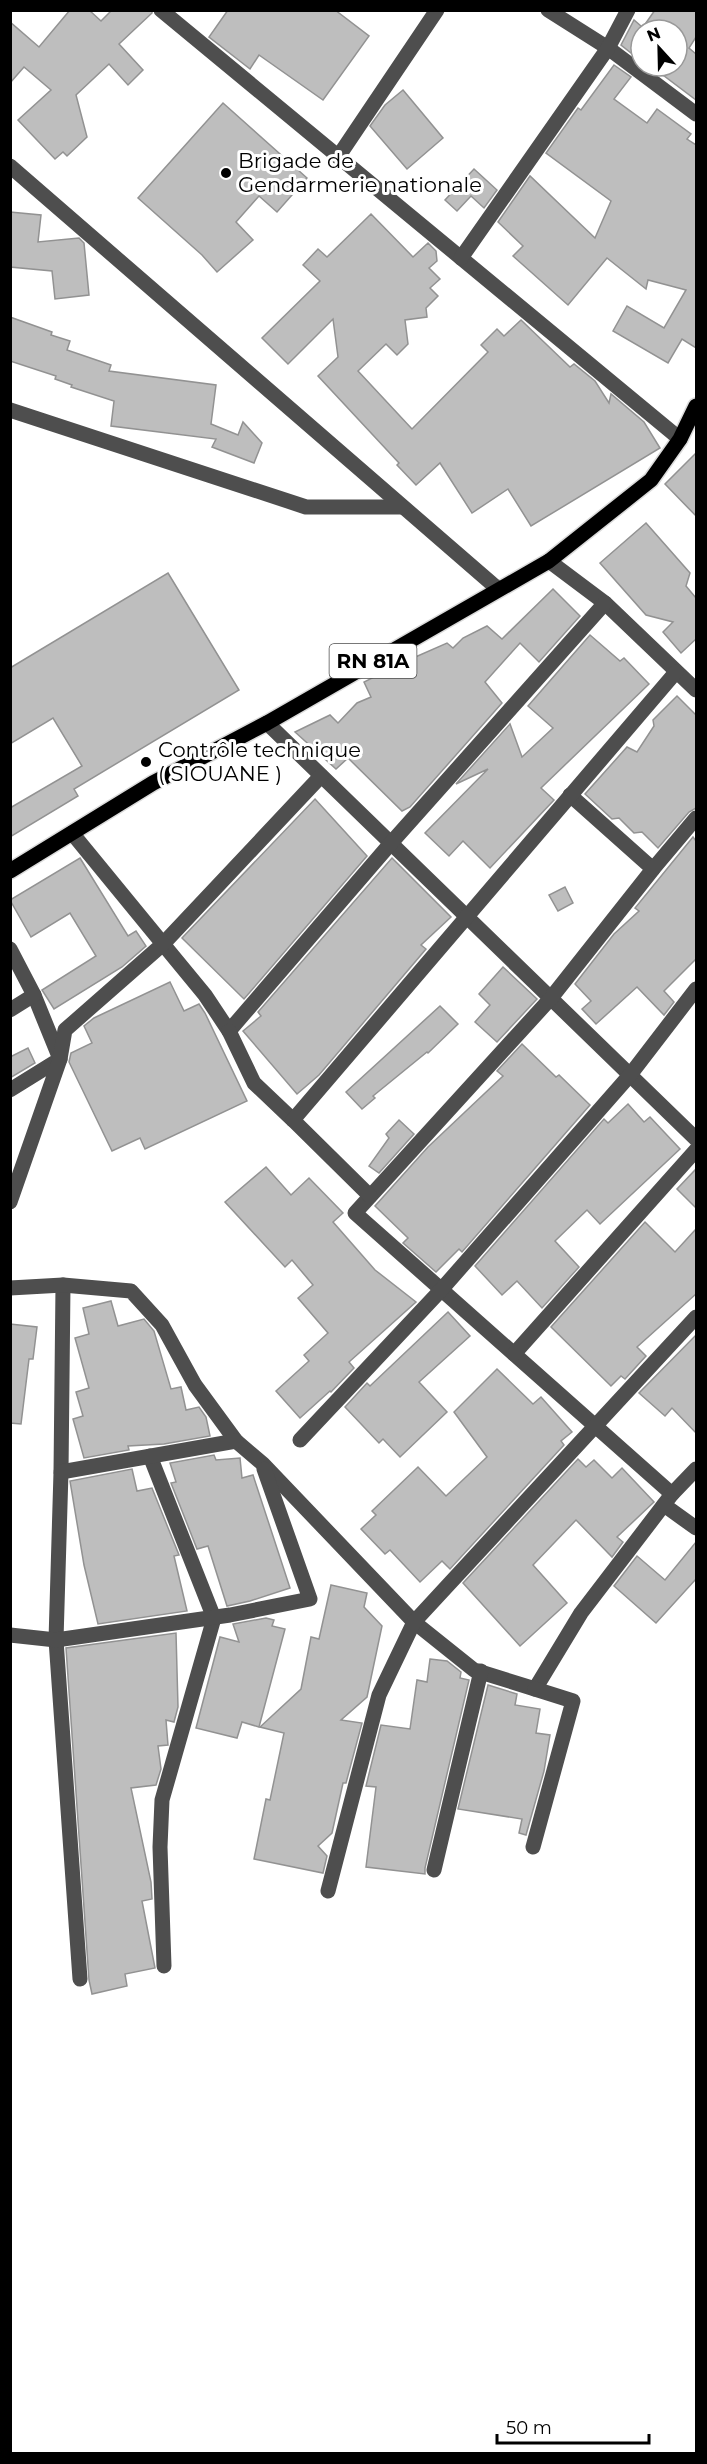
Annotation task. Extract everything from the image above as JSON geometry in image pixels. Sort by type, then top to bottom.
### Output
[{"type":"main road","name":"RN 81A","points":[[10,871],[153,783],[267,723],[549,561],[651,480],[680,439],[696,406]]},
{"type":"street","points":[[161,10],[680,439]]},
{"type":"street","points":[[338,157],[437,10]]},
{"type":"street","points":[[548,10],[608,48],[696,114]]},
{"type":"street","points":[[461,258],[608,48],[628,10]]},
{"type":"street","points":[[10,166],[498,589]]},
{"type":"street","points":[[10,411],[306,507],[402,507]]},
{"type":"street","points":[[549,561],[605,603],[696,690]]},
{"type":"street","points":[[229,1031],[391,843],[605,603]]},
{"type":"street","points":[[293,1120],[676,672]]},
{"type":"street","points":[[267,723],[696,1141],[514,1354]]},
{"type":"street","points":[[10,1202],[60,1059],[65,1030],[163,944],[321,776]]},
{"type":"street","points":[[570,795],[653,869]]},
{"type":"street","points":[[696,818],[551,998],[355,1213],[594,1425],[696,1528]]},
{"type":"street","points":[[72,833],[205,995],[229,1031],[254,1083],[370,1196]]},
{"type":"street","points":[[10,949],[34,995],[60,1059]]},
{"type":"street","points":[[300,1440],[441,1290],[630,1075],[696,989]]},
{"type":"street","points":[[10,1010],[34,995]]},
{"type":"street","points":[[10,1090],[60,1059]]},
{"type":"street","points":[[10,1288],[63,1285],[130,1291],[162,1325],[195,1385],[236,1441],[263,1464],[414,1622],[474,1670],[573,1701],[533,1847]]},
{"type":"street","points":[[63,1285],[56,1640],[80,1979]]},
{"type":"street","points":[[328,1891],[379,1695],[414,1622],[696,1317]]},
{"type":"street","points":[[61,1472],[236,1441]]},
{"type":"street","points":[[150,1456],[214,1618],[162,1800],[160,1847],[164,1966]]},
{"type":"street","points":[[10,1635],[56,1640],[214,1618],[310,1599],[263,1464]]},
{"type":"street","points":[[535,1689],[581,1613],[668,1499],[696,1469]]},
{"type":"street","points":[[434,1870],[481,1671]]},
{"type":"building","points":[[70,10],[89,10],[101,21],[112,10],[152,10],[152,13],[119,44],[143,70],[128,85],[109,64],[76,95],[87,137],[67,156],[63,152],[55,159],[18,120],[51,90],[24,67],[10,83],[10,22],[39,47]]},
{"type":"building","points":[[228,10],[335,10],[369,36],[323,100],[259,55],[250,69],[209,37]]},
{"type":"building","points":[[655,10],[696,10],[696,37],[689,48],[689,18],[649,18]]},
{"type":"building","points":[[629,30],[629,51],[621,45]]},
{"type":"building","points":[[689,48],[696,54],[696,100],[667,78],[689,78]]},
{"type":"building","points":[[614,65],[630,78],[614,99],[647,123],[657,109],[691,134],[687,139],[696,145],[696,348],[682,339],[668,363],[613,331],[627,306],[664,328],[686,290],[648,280],[646,289],[607,258],[568,305],[513,256],[523,246],[498,222],[530,176],[595,238],[611,201],[546,153],[578,108],[581,110]]},
{"type":"building","points":[[403,90],[443,138],[407,169],[370,126],[385,105]]},
{"type":"building","points":[[223,103],[307,178],[277,212],[259,196],[236,222],[253,240],[217,272],[202,255],[138,198]]},
{"type":"building","points":[[474,169],[497,190],[484,208],[471,196],[457,211],[445,200]]},
{"type":"building","points":[[10,212],[41,215],[38,242],[79,238],[84,243],[89,295],[55,299],[52,271],[10,267]]},
{"type":"building","points":[[371,214],[413,257],[428,243],[436,251],[437,261],[429,268],[440,279],[430,288],[438,296],[426,308],[427,317],[405,320],[408,344],[397,355],[386,344],[358,371],[412,429],[488,352],[481,345],[497,329],[504,336],[521,320],[570,367],[574,364],[595,381],[609,403],[611,394],[644,422],[660,448],[531,526],[508,489],[472,513],[440,463],[416,485],[397,465],[399,463],[318,376],[338,357],[333,319],[288,364],[262,338],[320,281],[303,265],[318,249],[327,257]]},
{"type":"building","points":[[10,317],[70,341],[67,350],[111,365],[109,371],[216,385],[211,424],[238,435],[243,422],[262,443],[254,463],[212,447],[216,439],[111,426],[114,401],[71,387],[72,385],[55,379],[56,376],[10,361]]},
{"type":"building","points":[[696,453],[696,516],[665,484]]},
{"type":"building","points":[[646,523],[690,573],[686,586],[696,598],[696,639],[681,653],[663,632],[673,622],[646,615],[600,563]]},
{"type":"building","points":[[168,573],[239,690],[74,789],[78,796],[10,837],[10,808],[82,766],[53,718],[10,744],[10,668]]},
{"type":"building","points":[[553,589],[580,616],[539,662],[520,643],[485,682],[502,703],[410,807],[402,811],[348,758],[336,769],[295,732],[330,715],[338,723],[357,703],[371,697],[364,682],[404,662],[447,643],[453,648],[463,638],[487,626],[502,639]]},
{"type":"building","points":[[590,635],[620,661],[624,658],[649,684],[541,788],[554,800],[490,868],[463,841],[449,856],[425,833],[488,769],[456,784],[510,724],[522,757],[553,728],[528,706]]},
{"type":"building","points":[[677,696],[696,715],[696,808],[689,812],[658,848],[642,832],[634,833],[619,818],[612,819],[585,794],[627,747],[637,752],[654,726],[653,720]]},
{"type":"building","points":[[315,799],[367,856],[244,999],[182,938]]},
{"type":"building","points":[[693,837],[696,841],[696,959],[664,991],[674,1002],[664,1015],[637,987],[596,1024],[582,1009],[591,1001],[575,984],[614,934],[639,911],[635,908]]},
{"type":"building","points":[[80,858],[128,936],[136,931],[146,946],[122,967],[54,1009],[42,990],[96,956],[70,913],[31,937],[10,900]]},
{"type":"building","points":[[392,858],[451,917],[421,945],[426,949],[319,1075],[297,1094],[243,1031],[261,1016],[258,1012]]},
{"type":"building","points":[[565,887],[573,903],[558,911],[549,895]]},
{"type":"building","points":[[503,967],[537,999],[497,1042],[475,1022],[490,1005],[479,994]]},
{"type":"building","points":[[170,982],[184,1011],[199,1004],[205,1013],[247,1101],[145,1149],[140,1138],[112,1151],[69,1062],[71,1053],[92,1043],[84,1026],[94,1018]]},
{"type":"building","points":[[440,1006],[458,1024],[428,1053],[373,1096],[375,1098],[362,1109],[346,1092]]},
{"type":"building","points":[[522,1044],[556,1077],[559,1075],[590,1105],[462,1252],[459,1249],[436,1272],[403,1243],[408,1238],[375,1206],[428,1147],[503,1076],[497,1071]]},
{"type":"building","points":[[28,1048],[35,1063],[10,1078],[10,1057]]},
{"type":"building","points":[[628,1104],[644,1122],[650,1117],[680,1149],[600,1224],[587,1210],[555,1241],[579,1267],[542,1308],[517,1281],[502,1295],[475,1266],[604,1119],[608,1123]]},
{"type":"building","points":[[399,1120],[414,1134],[379,1173],[369,1166],[389,1138],[386,1134]]},
{"type":"building","points":[[266,1167],[291,1195],[309,1178],[343,1213],[333,1222],[375,1270],[416,1302],[349,1362],[354,1368],[331,1392],[300,1418],[276,1391],[309,1361],[304,1355],[328,1333],[298,1298],[313,1285],[292,1260],[285,1267],[225,1202]]},
{"type":"building","points":[[696,1169],[696,1208],[677,1189]]},
{"type":"building","points":[[645,1222],[675,1252],[696,1229],[696,1294],[637,1347],[646,1356],[625,1379],[621,1376],[611,1386],[551,1327]]},
{"type":"building","points":[[111,1301],[118,1326],[144,1319],[154,1331],[171,1389],[181,1387],[186,1410],[199,1407],[206,1417],[210,1436],[164,1444],[128,1446],[129,1450],[84,1458],[73,1419],[83,1416],[76,1392],[89,1388],[75,1338],[89,1334],[83,1308]]},
{"type":"building","points":[[448,1312],[470,1336],[419,1382],[447,1412],[400,1457],[383,1439],[379,1443],[345,1407],[367,1383],[370,1386]]},
{"type":"building","points":[[10,1324],[37,1327],[33,1359],[29,1359],[21,1424],[10,1423]]},
{"type":"building","points":[[696,1335],[696,1433],[672,1408],[665,1416],[639,1393]]},
{"type":"building","points":[[497,1369],[533,1404],[541,1397],[572,1432],[561,1441],[564,1445],[450,1569],[442,1561],[420,1582],[390,1550],[385,1554],[361,1529],[376,1515],[372,1511],[418,1467],[446,1496],[487,1457],[454,1412]]},
{"type":"building","points":[[214,1455],[216,1460],[240,1458],[242,1478],[253,1475],[290,1588],[227,1606],[208,1546],[197,1549],[171,1483],[176,1482],[170,1463]]},
{"type":"building","points":[[578,1459],[586,1467],[594,1460],[612,1478],[622,1468],[654,1502],[617,1537],[623,1542],[612,1557],[576,1520],[533,1565],[567,1603],[520,1646],[463,1583]]},
{"type":"building","points":[[132,1469],[137,1491],[152,1488],[179,1555],[174,1556],[187,1611],[98,1624],[84,1565],[70,1481]]},
{"type":"building","points":[[696,1542],[696,1579],[656,1623],[614,1586],[637,1556],[665,1580]]},
{"type":"building","points":[[331,1585],[367,1593],[364,1607],[382,1626],[367,1697],[341,1720],[362,1723],[346,1783],[343,1783],[332,1833],[318,1846],[327,1856],[323,1873],[254,1859],[266,1799],[270,1800],[284,1733],[260,1727],[301,1689],[311,1637],[319,1639]]},
{"type":"building","points":[[266,1618],[274,1620],[272,1626],[285,1629],[259,1727],[242,1722],[237,1738],[196,1728],[220,1637],[239,1642],[233,1624]]},
{"type":"building","points":[[176,1633],[178,1707],[174,1722],[166,1720],[168,1745],[158,1746],[161,1769],[156,1785],[131,1788],[151,1882],[152,1899],[142,1901],[155,1968],[125,1974],[127,1986],[92,1994],[89,1980],[66,1648]]},
{"type":"building","points":[[430,1659],[447,1661],[461,1672],[460,1678],[469,1680],[425,1874],[366,1867],[376,1787],[366,1786],[381,1725],[410,1729],[417,1680],[427,1682]]},
{"type":"building","points":[[488,1685],[517,1694],[515,1705],[540,1709],[536,1733],[550,1735],[544,1771],[526,1835],[519,1833],[522,1819],[458,1809]]},
{"type":"place","name":"Brigade de Gendarmerie nationale","points":[[226,173]]},
{"type":"place","name":"Contrôle technique ( SIOUANE )","points":[[146,762]]}]
